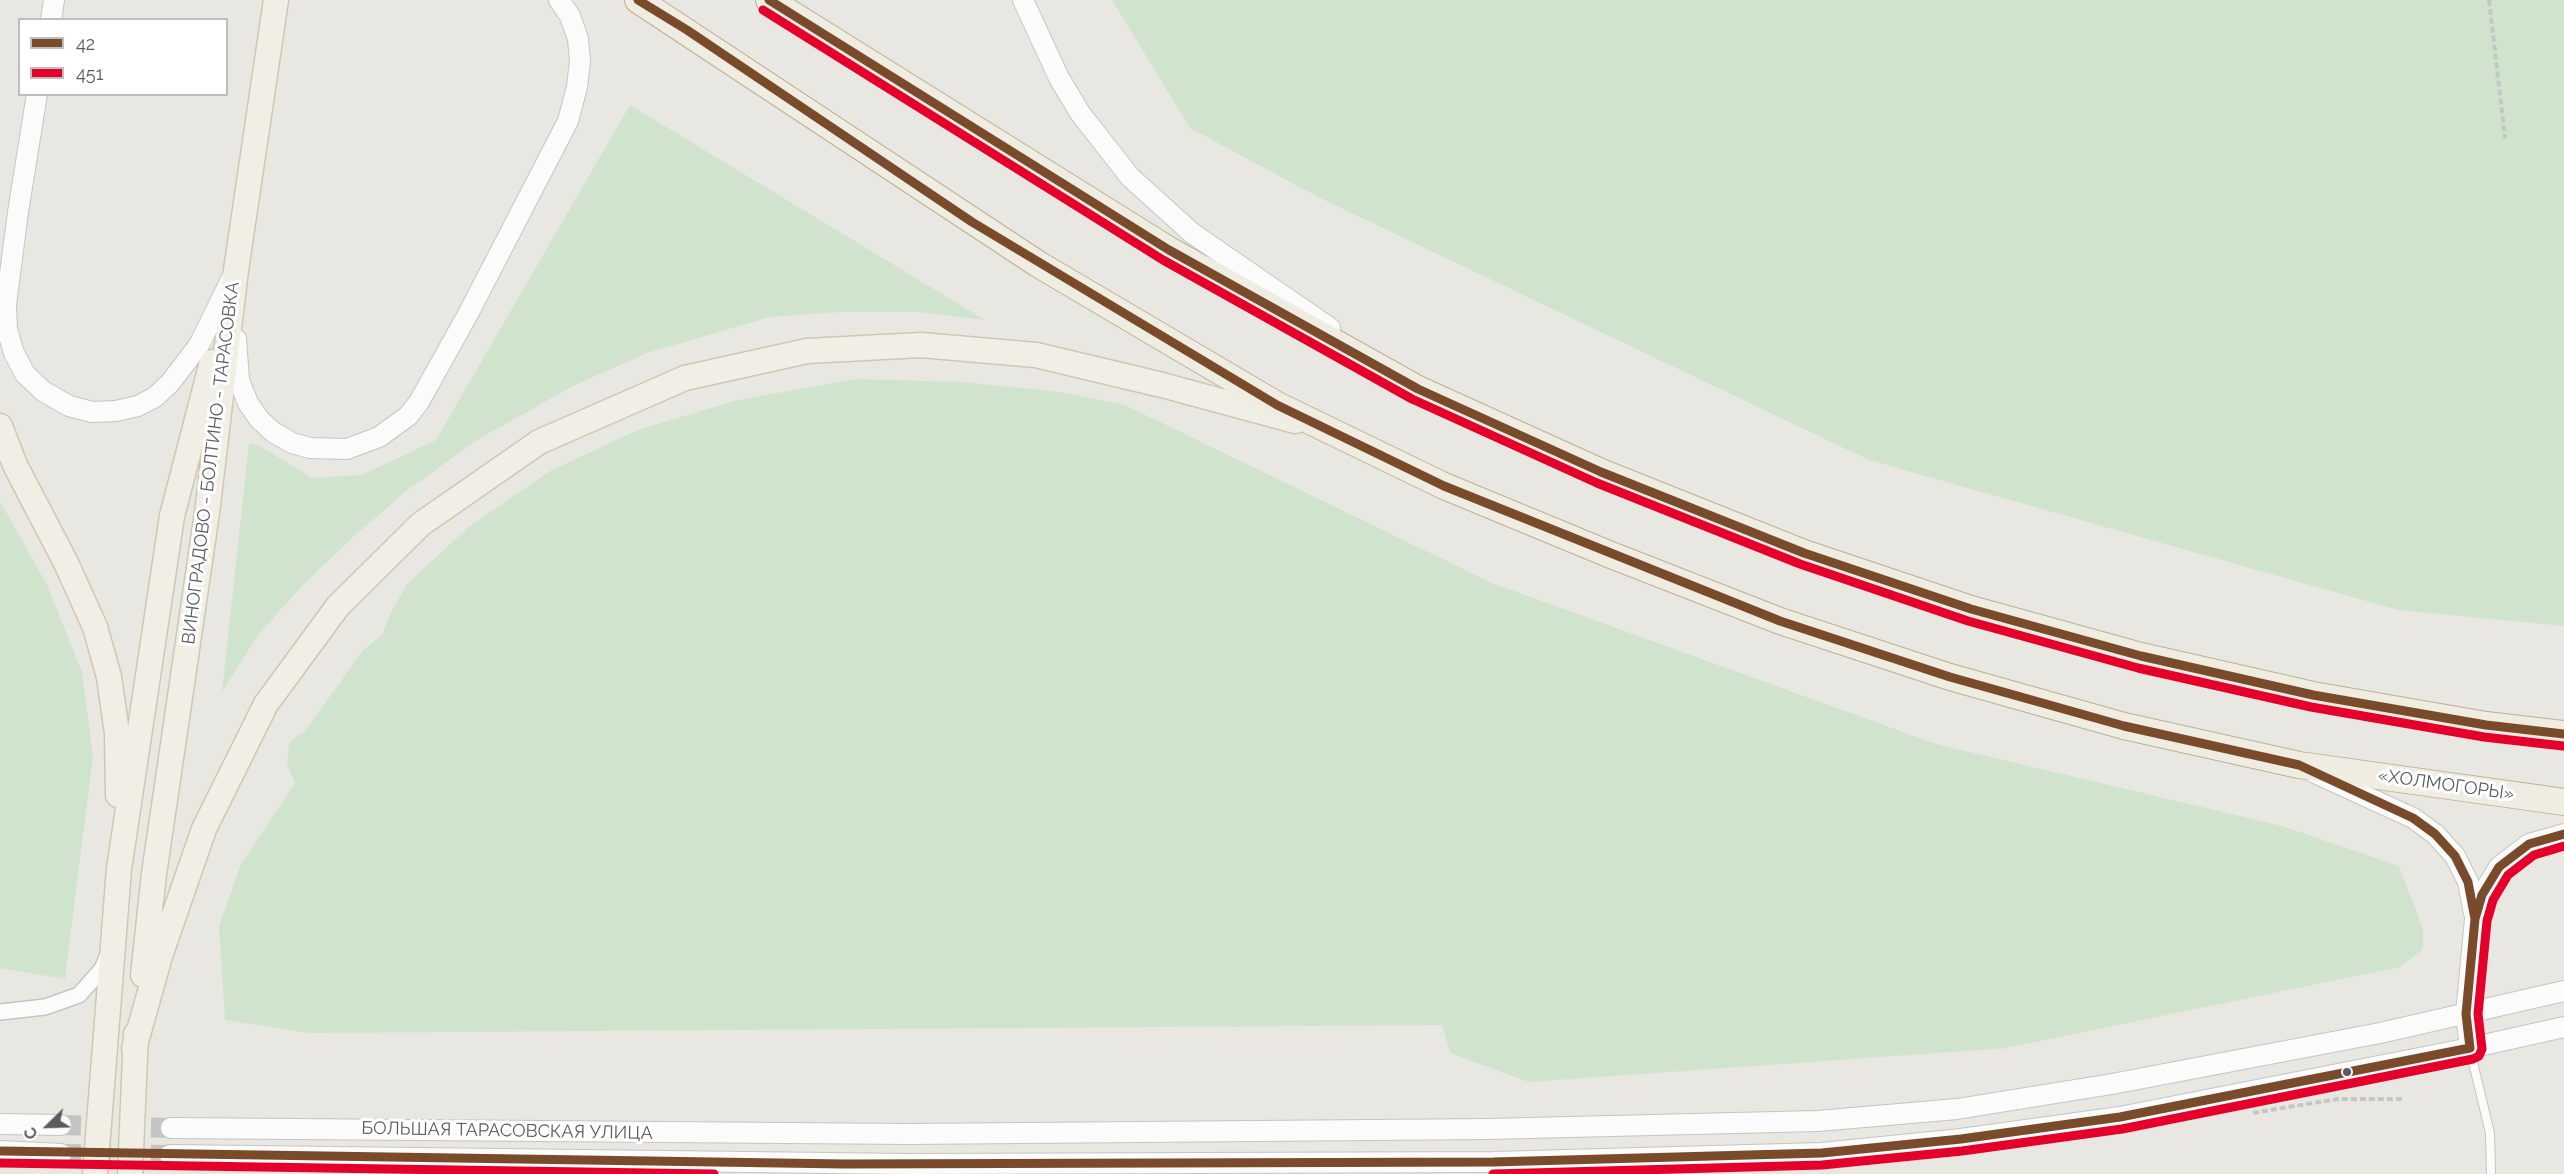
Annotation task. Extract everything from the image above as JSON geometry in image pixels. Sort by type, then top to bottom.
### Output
[{"type":"highway","name":"«ХОЛМОГОРЫ»","points":[[638,0],[1038,264],[1276,405],[1444,486],[1779,621],[1950,677],[2091,717],[2299,765],[2564,802]]},
{"type":"highway","points":[[769,0],[1169,250],[1418,389],[1601,472],[1804,553],[1971,609],[2141,656],[2313,695],[2486,724],[2564,734]]},
{"type":"main road","points":[[236,270],[276,0]]},
{"type":"main road","name":"ВИНОГРАДОВО - БОЛТИНО - ТАРАСОВКА","points":[[95,1174],[119,869],[172,516],[236,270]]},
{"type":"main road","name":"ВИНОГРАДОВО - БОЛТИНО - ТАРАСОВКА","points":[[130,1174],[134,1049],[154,874],[207,513],[236,270]]},
{"type":"main road","points":[[134,1049],[160,956],[204,829],[266,704],[338,606],[421,524],[538,442],[685,378],[807,351],[921,345],[1036,355],[1162,385],[1330,430]]},
{"type":"main road","points":[[0,426],[15,465],[66,563],[95,627],[110,677],[117,733],[119,869]]},
{"type":"street","points":[[51,18],[54,0]]},
{"type":"street","points":[[236,270],[238,380],[248,403],[259,419],[273,432],[292,442],[310,448],[330,450],[362,445],[394,428],[419,402],[473,305],[568,121],[577,87],[580,61],[578,39],[570,16],[559,0]]},
{"type":"street","points":[[1023,0],[1059,78],[1080,113],[1130,177],[1192,232],[1418,389]]},
{"type":"street","points":[[37,96],[6,305],[7,329],[14,353],[25,374],[43,391],[69,406],[92,412],[116,411],[138,406],[155,397],[170,383],[199,345],[236,270]]},
{"type":"street","points":[[2299,765],[2413,818],[2435,834],[2455,856],[2468,882],[2475,919]]},
{"type":"street","points":[[2470,1048],[2466,1014],[2475,919],[2482,895],[2499,867],[2529,844],[2564,834]]},
{"type":"street","points":[[0,1012],[45,1007],[79,995],[102,969],[112,944]]},
{"type":"street","name":"БОЛЬШАЯ ТАРАСОВСКАЯ УЛИЦА","points":[[171,1128],[844,1134],[1487,1129],[1818,1121],[1957,1109],[2112,1084],[2369,1035],[2564,991]]},
{"type":"street","name":"БОЛЬШАЯ ТАРАСОВСКАЯ УЛИЦА","points":[[170,1155],[636,1168],[844,1164],[912,1169],[1493,1162],[1822,1153],[1962,1139],[2120,1117],[2470,1048],[2564,1027]]},
{"type":"street","points":[[0,1124],[61,1125]]},
{"type":"street","points":[[0,1151],[61,1154]]},
{"type":"lane","points":[[2470,1048],[2490,1133],[2491,1174]]},
{"type":"path","points":[[2489,0],[2505,138]]},
{"type":"path","points":[[2248,1114],[2337,1099],[2404,1099]]},
{"type":"green space","points":[[1112,0],[2564,0],[2564,626],[2398,610],[1869,460],[1318,197],[1190,128]]},
{"type":"green space","points":[[630,105],[985,320],[919,312],[838,312],[770,317],[647,353],[573,386],[477,440],[405,492],[352,538],[302,586],[258,635],[222,692],[249,443],[260,446],[312,478],[362,475],[436,440]]},
{"type":"green space","points":[[855,379],[963,382],[1060,392],[1125,405],[1492,583],[1936,744],[2282,826],[2399,866],[2423,929],[2423,949],[2400,967],[2006,1048],[1529,1082],[1450,1053],[1442,1025],[309,1033],[225,1020],[219,926],[241,864],[295,783],[287,765],[289,743],[306,730],[363,650],[383,634],[389,616],[407,584],[470,526],[550,471],[638,430],[738,400]]},
{"type":"green space","points":[[0,501],[47,585],[82,672],[93,756],[65,979],[0,968]]},
{"type":"tunnel","points":[[61,1125],[171,1128]]},
{"type":"tunnel","points":[[61,1154],[170,1155]]},
{"type":"transit line","name":"42","points":[[638,0],[687,30],[972,222],[1277,405],[1444,486],[1780,621],[1950,677],[2124,726],[2299,765],[2413,818],[2435,834],[2455,856],[2468,882],[2475,919]]},
{"type":"transit line","name":"42","points":[[769,0],[1169,250],[1418,389],[1601,472],[1804,553],[1971,609],[2141,656],[2313,695],[2486,725],[2564,734]]},
{"type":"transit line","name":"451","points":[[763,10],[1163,260],[1412,399],[1597,483],[1800,564],[1968,621],[2138,668],[2311,707],[2484,737],[2563,746]]},
{"type":"transit line","name":"42","points":[[0,1151],[844,1164],[1493,1162],[1822,1153],[1961,1139],[2120,1117],[2470,1048],[2466,1014],[2475,919],[2482,895],[2499,867],[2529,844],[2564,834]]},
{"type":"transit line","name":"451","points":[[1493,1174],[1822,1165],[1962,1151],[2122,1129],[2473,1059],[2479,1056],[2482,1049],[2478,1014],[2487,921],[2493,900],[2508,875],[2534,855],[2564,846]]},
{"type":"transit line","name":"451","points":[[0,1163],[714,1174]]}]
